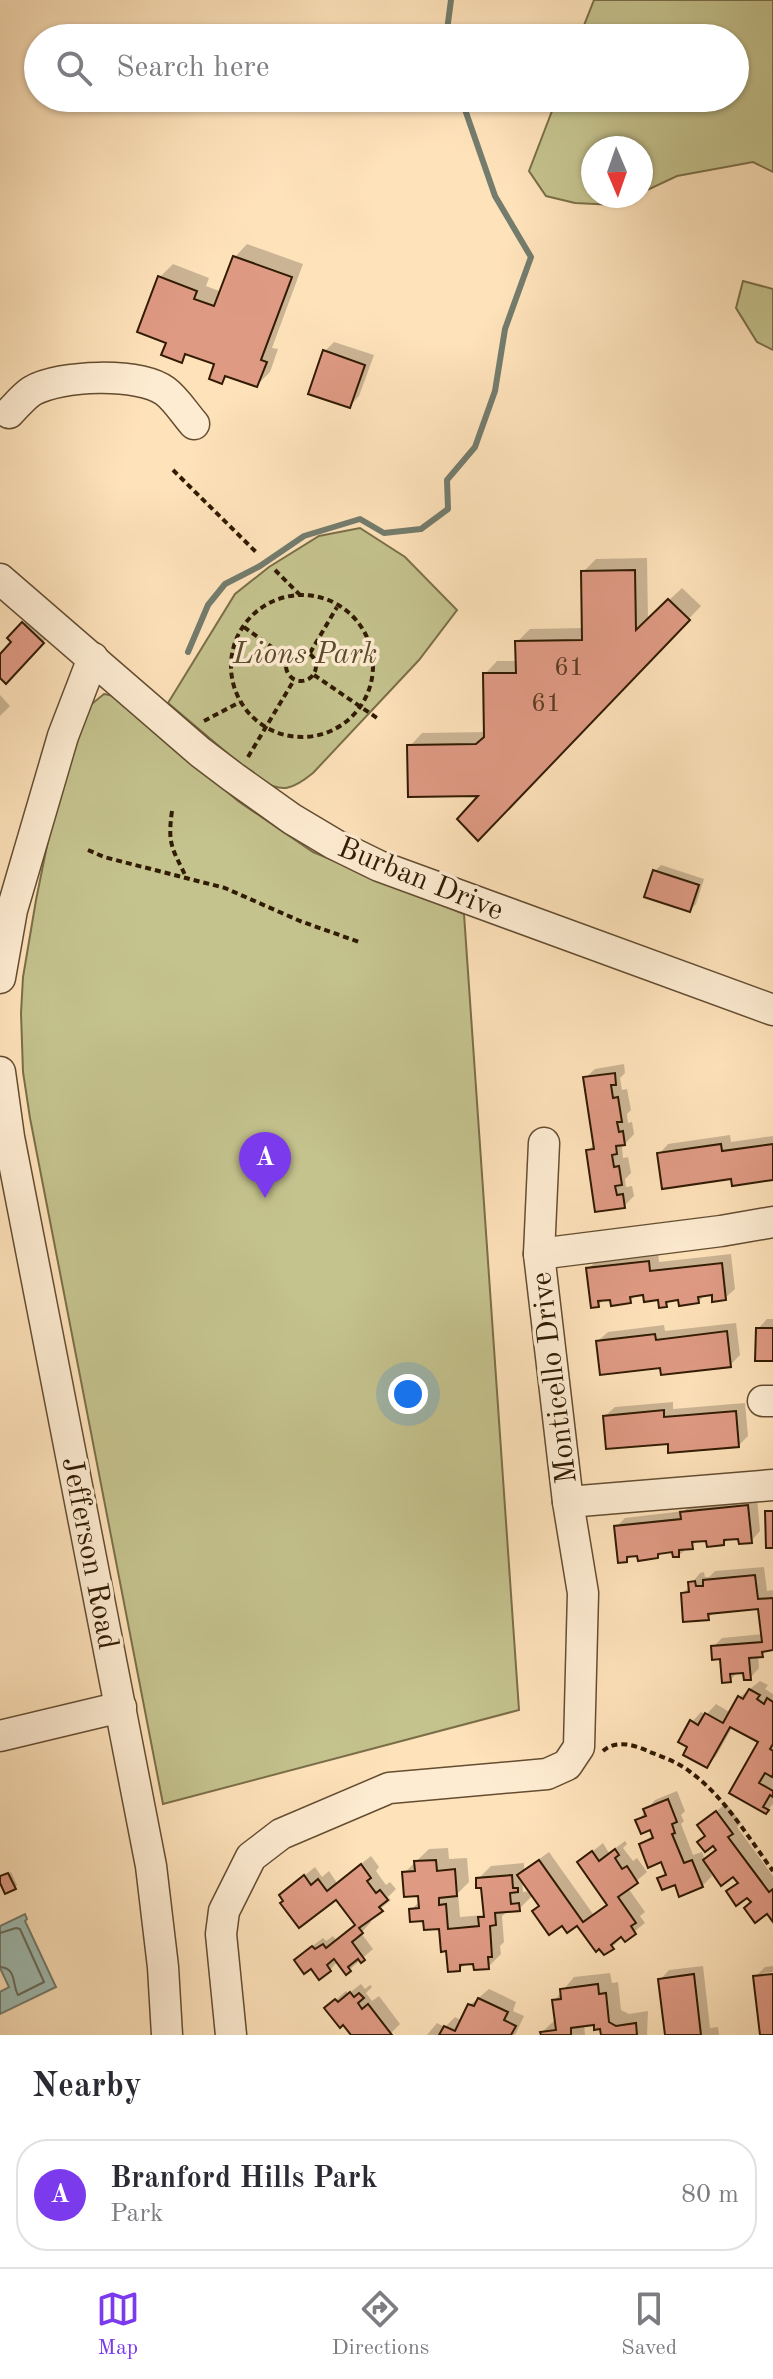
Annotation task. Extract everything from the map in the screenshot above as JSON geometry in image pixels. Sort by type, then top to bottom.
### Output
[{"type":"street","points":[[9,413],[31,391],[71,379],[103,378],[135,381],[164,390],[194,424]]},
{"type":"street","name":"Burban Drive","points":[[0,579],[233,777],[334,844],[379,866],[773,1010]]},
{"type":"street","points":[[0,978],[20,882],[67,724],[93,658]]},
{"type":"street","name":"Jefferson Road","points":[[0,1072],[9,1137],[151,1866],[163,1967],[167,2035]]},
{"type":"street","name":"Monticello Drive","points":[[231,2035],[221,1934],[224,1911],[251,1857],[281,1834],[389,1788],[547,1774],[567,1765],[579,1747],[583,1593],[568,1502],[539,1254],[544,1143]]},
{"type":"street","name":"Monticello Drive","points":[[539,1254],[773,1222]]},
{"type":"street","name":"Monticello Drive","points":[[568,1502],[773,1485]]},
{"type":"street","points":[[0,1736],[121,1707]]},
{"type":"path","points":[[173,470],[257,553]]},
{"type":"path","points":[[275,570],[301,596]]},
{"type":"path","points":[[301,596],[324,599],[338,606],[359,625],[371,651],[371,680],[360,706],[350,718],[324,733],[294,737],[255,720],[240,702],[231,664],[232,650],[243,627],[265,606],[279,599],[301,596]]},
{"type":"path","points":[[310,653],[338,606]]},
{"type":"path","points":[[243,627],[287,658]]},
{"type":"path","points":[[298,650],[310,653],[317,667],[314,675],[301,681],[294,680],[286,670],[287,658],[298,650]]},
{"type":"path","points":[[314,675],[380,720]]},
{"type":"path","points":[[233,777],[294,680]]},
{"type":"path","points":[[179,734],[240,702]]},
{"type":"path","points":[[172,811],[172,852],[187,879]]},
{"type":"path","points":[[88,850],[104,857],[225,888],[300,921],[359,942]]},
{"type":"path","points":[[594,1758],[608,1746],[636,1746],[689,1771],[712,1791],[773,1871]]},
{"type":"green space","points":[[594,0],[773,0],[773,172],[753,162],[677,176],[653,187],[653,136],[581,136],[581,203],[546,196],[529,171],[552,112],[749,112],[749,24],[585,24]]},
{"type":"green space","points":[[743,281],[773,289],[773,350],[757,342],[736,308]]},
{"type":"green space","name":"Lions Park","points":[[360,528],[405,557],[457,610],[419,660],[313,773],[293,786],[275,787],[259,780],[168,703],[235,594],[269,567],[319,536]]},
{"type":"green space","points":[[104,694],[114,696],[238,801],[313,852],[464,914],[519,1710],[163,1804],[23,1072],[23,977],[53,816],[88,707]]},
{"type":"water","points":[[25,1914],[25,1921],[56,1987],[0,2014],[0,1992],[9,1987],[0,1968],[0,1926]]},
{"type":"building","points":[[233,256],[292,277],[261,360],[267,362],[257,387],[225,376],[222,384],[209,379],[214,364],[185,354],[182,363],[161,355],[166,343],[137,332],[158,276],[197,291],[194,299],[214,306]]},
{"type":"building","points":[[323,350],[365,365],[350,408],[308,394]]},
{"type":"building","points":[[635,570],[636,630],[668,599],[690,620],[478,841],[457,819],[478,796],[408,797],[407,745],[476,744],[484,737],[483,673],[516,673],[515,641],[582,640],[581,571]]},
{"type":"building","points":[[22,622],[44,643],[6,684],[0,678],[0,654],[11,642],[7,638]]},
{"type":"building","points":[[653,870],[699,885],[690,912],[644,897]]},
{"type":"building","points":[[615,1073],[616,1085],[611,1085],[613,1098],[618,1097],[622,1122],[617,1122],[619,1132],[623,1131],[625,1145],[616,1146],[617,1154],[612,1155],[614,1167],[619,1166],[622,1185],[615,1186],[617,1195],[623,1194],[625,1208],[595,1212],[586,1150],[594,1149],[583,1077]]},
{"type":"building","points":[[721,1144],[722,1151],[773,1144],[773,1180],[732,1186],[731,1179],[662,1189],[657,1153]]},
{"type":"building","points":[[649,1261],[650,1271],[722,1263],[726,1300],[712,1302],[712,1295],[698,1297],[699,1303],[679,1306],[678,1300],[666,1302],[667,1307],[659,1308],[658,1300],[644,1302],[643,1295],[630,1297],[631,1303],[611,1306],[610,1300],[598,1301],[599,1307],[591,1308],[586,1268]]},
{"type":"building","points":[[756,1328],[773,1328],[773,1361],[755,1361]]},
{"type":"building","points":[[727,1331],[731,1367],[661,1375],[660,1368],[600,1375],[596,1341],[655,1334],[656,1340]]},
{"type":"building","points":[[664,1410],[664,1417],[736,1411],[739,1447],[668,1453],[668,1444],[606,1449],[603,1416]]},
{"type":"building","points":[[748,1505],[752,1543],[739,1544],[738,1539],[724,1540],[724,1545],[707,1547],[706,1541],[692,1542],[693,1549],[679,1550],[679,1557],[673,1557],[672,1552],[638,1561],[637,1556],[627,1557],[627,1562],[618,1563],[614,1526],[681,1519],[680,1512]]},
{"type":"building","points":[[765,1511],[773,1511],[773,1548],[766,1548]]},
{"type":"building","points":[[755,1575],[758,1599],[773,1598],[773,1650],[762,1652],[763,1657],[749,1658],[751,1680],[744,1680],[743,1673],[730,1674],[731,1682],[722,1683],[720,1659],[712,1660],[711,1646],[762,1642],[758,1609],[708,1614],[709,1620],[683,1622],[681,1593],[689,1592],[688,1582],[695,1581],[696,1586],[703,1586],[703,1580]]},
{"type":"building","points":[[749,1689],[760,1695],[757,1699],[764,1704],[767,1698],[773,1702],[773,1744],[770,1749],[773,1751],[773,1774],[772,1777],[765,1773],[759,1783],[773,1791],[773,1797],[770,1795],[763,1807],[769,1810],[766,1814],[729,1793],[758,1742],[730,1727],[707,1768],[683,1755],[687,1747],[678,1742],[690,1720],[698,1725],[705,1713],[723,1723],[738,1696],[743,1699]]},
{"type":"building","points":[[668,1799],[677,1822],[672,1824],[675,1833],[672,1834],[684,1863],[692,1860],[703,1887],[679,1897],[675,1885],[662,1890],[657,1878],[666,1875],[661,1862],[648,1868],[639,1844],[653,1838],[650,1830],[641,1834],[635,1820],[646,1816],[643,1809]]},
{"type":"building","points":[[716,1811],[733,1834],[728,1837],[769,1892],[773,1889],[773,1922],[767,1914],[755,1923],[744,1908],[751,1902],[747,1898],[736,1906],[726,1891],[738,1883],[733,1877],[721,1886],[703,1860],[716,1850],[713,1846],[705,1852],[697,1842],[705,1836],[697,1825]]},
{"type":"building","points":[[615,1849],[619,1855],[615,1858],[622,1869],[627,1866],[638,1883],[618,1897],[636,1923],[631,1926],[636,1934],[625,1942],[621,1937],[611,1945],[614,1949],[604,1955],[599,1949],[596,1952],[577,1926],[567,1933],[562,1926],[549,1935],[532,1911],[539,1906],[517,1875],[539,1860],[583,1922],[607,1905],[577,1862],[592,1851],[599,1861]]},
{"type":"building","points":[[436,1860],[437,1871],[455,1869],[457,1896],[439,1898],[439,1905],[446,1904],[448,1929],[479,1926],[478,1917],[484,1917],[481,1888],[476,1888],[476,1878],[512,1875],[513,1888],[518,1888],[518,1892],[510,1893],[511,1904],[519,1903],[520,1911],[495,1913],[496,1925],[490,1926],[492,1957],[488,1957],[489,1969],[474,1970],[473,1964],[460,1965],[460,1971],[448,1972],[446,1951],[441,1952],[439,1929],[424,1930],[423,1921],[410,1922],[409,1909],[419,1908],[418,1896],[404,1897],[402,1872],[415,1871],[414,1861]]},
{"type":"building","points":[[361,1864],[371,1878],[367,1881],[376,1893],[380,1890],[388,1900],[379,1907],[383,1911],[359,1928],[363,1933],[352,1942],[365,1960],[361,1963],[358,1959],[348,1967],[351,1971],[346,1975],[334,1959],[327,1965],[331,1971],[319,1980],[311,1969],[304,1974],[294,1960],[312,1946],[315,1949],[323,1944],[326,1948],[355,1925],[336,1900],[299,1928],[280,1903],[283,1901],[279,1895],[304,1875],[311,1885],[318,1879],[327,1891]]},
{"type":"building","points":[[8,1873],[16,1889],[5,1894],[0,1876]]},
{"type":"building","points":[[694,1974],[701,2035],[665,2035],[658,1979]]},
{"type":"building","points":[[773,1974],[773,2035],[760,2035],[753,1976]]},
{"type":"building","points":[[598,1984],[599,1994],[606,1993],[609,2022],[616,2026],[636,2023],[637,2035],[601,2035],[600,2029],[594,2030],[594,2025],[571,2028],[571,2035],[541,2035],[540,2032],[556,2030],[552,2000],[561,1999],[560,1989]]},
{"type":"building","points":[[350,1992],[354,1997],[359,1993],[364,1998],[358,2003],[362,2009],[368,2004],[392,2035],[351,2035],[343,2025],[340,2028],[324,2008]]},
{"type":"building","points":[[478,1998],[508,2012],[504,2020],[516,2026],[511,2035],[439,2035],[444,2026],[455,2031],[468,2004],[474,2006]]},
{"type":"waterway","points":[[448,24],[451,0]]},
{"type":"waterway","points":[[188,652],[208,605],[225,584],[260,566],[304,536],[360,519],[384,533],[421,529],[448,509],[447,480],[475,447],[495,391],[505,329],[531,257],[495,196],[466,112]]},
{"type":"place","name":"Branford Hills Park","points":[[265,1198]]}]
